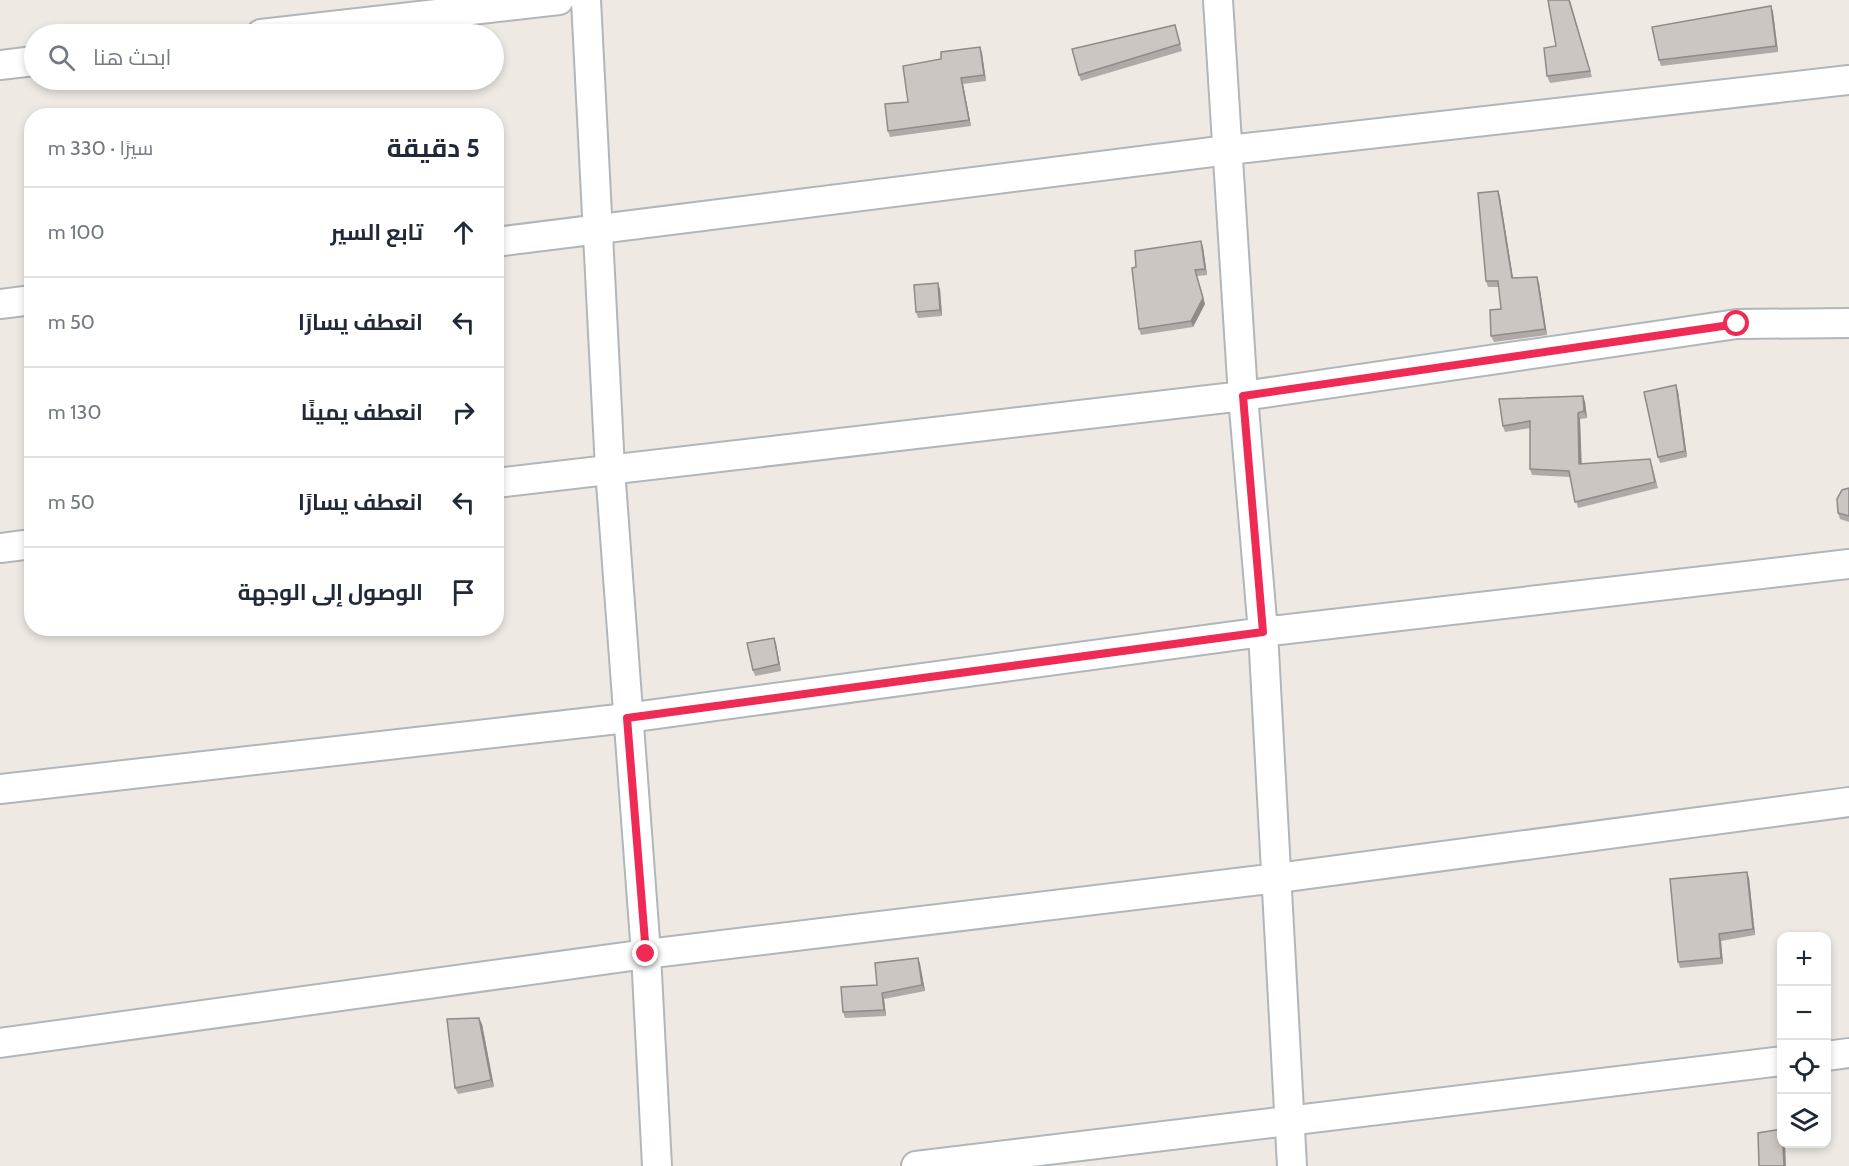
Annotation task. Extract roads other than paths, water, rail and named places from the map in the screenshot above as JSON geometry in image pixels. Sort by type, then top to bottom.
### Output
[{"type":"street","points":[[349,24],[559,0]]},
{"type":"street","points":[[586,0],[609,469],[646,954],[657,1166]]},
{"type":"street","points":[[1218,0],[1243,396],[1263,632],[1292,1166]]},
{"type":"street","points":[[0,65],[24,62]]},
{"type":"street","points":[[504,241],[1228,150],[1849,80]]},
{"type":"street","points":[[0,304],[24,301]]},
{"type":"street","points":[[504,482],[1243,396],[1737,324],[1849,323]]},
{"type":"street","points":[[0,548],[24,545]]},
{"type":"street","points":[[0,789],[627,718],[1263,632],[1849,564]]},
{"type":"street","points":[[0,1043],[646,954],[1278,878],[1849,802]]},
{"type":"street","points":[[1831,1055],[1849,1053]]},
{"type":"street","points":[[916,1166],[1777,1062]]}]
